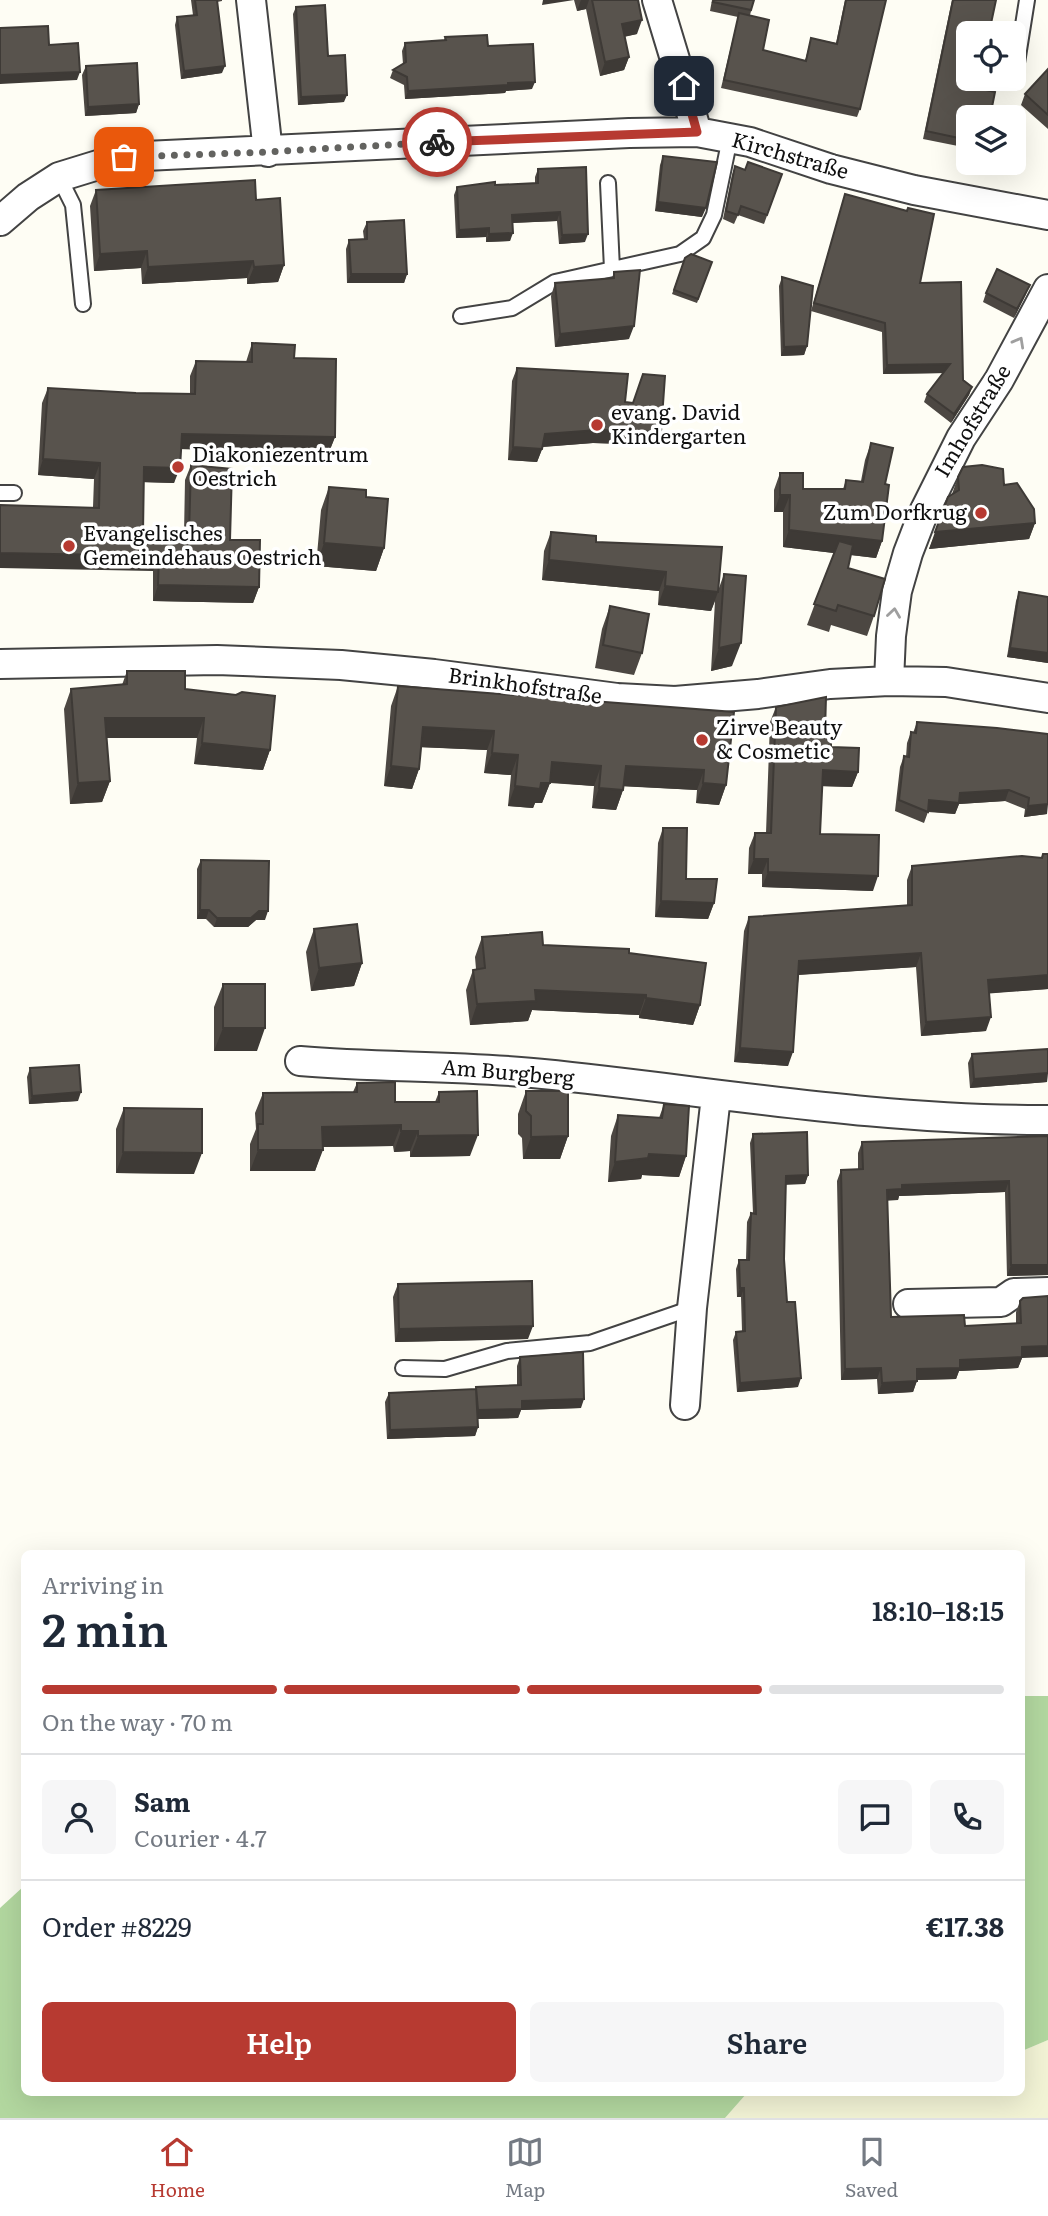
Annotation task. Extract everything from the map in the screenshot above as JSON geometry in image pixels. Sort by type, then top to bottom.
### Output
[{"type":"street","points":[[251,0],[268,152]]},
{"type":"street","points":[[657,0],[697,132]]},
{"type":"street","name":"Kirchstraße","points":[[0,221],[28,197],[59,177],[124,157],[697,132],[730,138],[914,190],[1048,215]]},
{"type":"street","name":"Imhofstraße","points":[[889,681],[897,591],[923,513],[961,438],[999,380],[1048,289]]},
{"type":"street","name":"Brinkhofstraße","points":[[0,664],[217,660],[341,665],[435,674],[617,698],[675,701],[758,695],[830,684],[889,681],[946,682],[1048,698]]},
{"type":"street","name":"Am Burgberg","points":[[300,1061],[350,1066],[454,1066],[862,1111],[998,1120],[1048,1120]]},
{"type":"street","points":[[685,1405],[692,1308],[716,1096]]},
{"type":"street","points":[[908,1304],[1001,1302],[1014,1293],[1048,1292]]},
{"type":"lane","points":[[1024,21],[1027,0]]},
{"type":"lane","points":[[461,316],[512,308],[555,282],[680,254],[703,238],[714,215],[730,138]]},
{"type":"lane","points":[[59,177],[73,205],[83,304]]},
{"type":"lane","points":[[608,183],[612,269]]},
{"type":"lane","points":[[403,1368],[445,1369],[507,1351],[546,1345],[590,1343],[692,1308]]},
{"type":"green space","points":[[1025,1696],[1048,1696],[1048,2040],[1025,2050]]},
{"type":"green space","points":[[21,1889],[21,2096],[744,2096],[725,2118],[0,2118],[0,1908]]},
{"type":"green space","points":[[1048,2040],[1048,2118],[725,2118],[744,2096],[1025,2096],[1025,2050]]},
{"type":"building","points":[[195,0],[217,0],[225,66],[184,71],[177,17],[197,15]]},
{"type":"building","points":[[592,0],[638,0],[642,20],[622,24],[629,57],[605,62]]},
{"type":"building","points":[[754,0],[751,10],[713,2]]},
{"type":"building","points":[[846,0],[886,0],[860,109],[724,80],[739,13],[769,20],[763,50],[806,61],[811,38],[837,44]]},
{"type":"building","points":[[953,0],[996,0],[992,21],[956,21],[956,91],[995,92],[992,105],[956,105],[956,137],[926,131]]},
{"type":"building","points":[[325,5],[328,56],[345,55],[347,95],[301,97],[296,7]]},
{"type":"building","points":[[48,26],[49,45],[78,43],[80,72],[0,75],[0,28]]},
{"type":"building","points":[[487,35],[488,46],[533,44],[535,82],[408,91],[407,77],[393,70],[406,62],[405,43]]},
{"type":"building","points":[[137,63],[139,104],[88,107],[86,66]]},
{"type":"building","points":[[1048,69],[1048,115],[1025,94]]},
{"type":"building","points":[[663,156],[717,162],[706,208],[658,202]]},
{"type":"building","points":[[748,162],[782,174],[767,215],[741,206],[738,215],[726,211],[735,166],[745,170]]},
{"type":"building","points":[[586,167],[588,234],[562,235],[560,212],[512,215],[513,233],[489,234],[489,228],[459,230],[457,187],[495,182],[495,185],[538,183],[538,169]]},
{"type":"building","points":[[255,180],[256,200],[280,198],[284,265],[254,267],[253,261],[148,267],[147,251],[100,254],[96,190]]},
{"type":"building","points":[[845,194],[907,211],[908,208],[934,214],[920,283],[961,282],[963,380],[972,387],[954,414],[927,394],[950,364],[887,365],[885,323],[814,303]]},
{"type":"building","points":[[404,220],[407,274],[351,274],[349,240],[367,239],[367,222]]},
{"type":"building","points":[[691,254],[712,262],[698,299],[674,290],[685,258]]},
{"type":"building","points":[[997,269],[1030,285],[1017,309],[986,293]]},
{"type":"building","points":[[640,270],[634,326],[560,334],[555,283],[614,278],[614,272]]},
{"type":"building","points":[[782,277],[813,286],[807,346],[784,347]]},
{"type":"building","points":[[252,343],[295,345],[294,358],[336,359],[335,437],[182,434],[180,468],[144,467],[143,533],[189,534],[191,465],[232,469],[230,540],[260,540],[259,587],[158,585],[159,556],[0,553],[0,505],[99,508],[100,463],[43,459],[48,388],[195,394],[196,361],[252,362]]},
{"type":"building","points":[[517,368],[628,374],[625,402],[633,403],[643,374],[665,376],[661,432],[598,430],[545,434],[542,449],[513,447]]},
{"type":"building","points":[[871,443],[893,448],[885,484],[889,485],[882,541],[789,530],[790,495],[780,495],[780,473],[803,473],[803,489],[845,489],[846,480],[863,482]]},
{"type":"building","name":"Zum Dorfkrug","points":[[982,465],[1003,469],[1004,485],[1017,483],[1034,509],[1035,523],[935,532],[948,497],[959,490],[958,477],[963,467]]},
{"type":"building","points":[[329,487],[366,490],[366,497],[388,499],[384,548],[324,543]]},
{"type":"building","points":[[551,532],[596,536],[596,542],[722,547],[718,592],[665,586],[666,572],[549,560]]},
{"type":"building","points":[[839,541],[853,545],[848,568],[885,579],[874,616],[838,605],[836,611],[814,604]]},
{"type":"building","points":[[724,574],[746,576],[741,643],[719,648]]},
{"type":"building","points":[[1019,592],[1048,597],[1048,653],[1010,648]]},
{"type":"building","points":[[610,606],[649,614],[642,653],[603,645]]},
{"type":"building","points":[[127,671],[185,671],[185,689],[275,696],[270,750],[202,743],[204,718],[105,718],[110,781],[78,783],[71,689],[127,684]]},
{"type":"building","points":[[398,686],[734,712],[726,785],[703,783],[704,770],[626,766],[623,790],[599,788],[601,766],[552,762],[550,783],[541,783],[540,789],[515,786],[518,755],[492,753],[494,731],[423,727],[419,769],[391,766]]},
{"type":"building","points":[[826,697],[825,732],[831,733],[831,747],[859,748],[858,772],[823,770],[820,834],[879,835],[878,876],[768,872],[768,859],[754,859],[755,833],[771,833],[776,707]]},
{"type":"building","points":[[917,722],[1048,734],[1048,804],[1028,806],[1029,798],[1009,790],[960,793],[959,803],[929,800],[928,812],[899,800],[904,756],[909,757],[911,732],[916,733]]},
{"type":"building","points":[[663,828],[687,828],[686,879],[717,879],[714,903],[661,901]]},
{"type":"building","points":[[1043,854],[1048,854],[1048,975],[988,980],[991,1017],[926,1022],[921,953],[799,961],[793,1052],[740,1048],[749,917],[912,905],[912,866],[1022,856],[1042,858]]},
{"type":"building","points":[[201,860],[269,861],[268,911],[259,911],[251,918],[217,918],[209,910],[200,910]]},
{"type":"building","points":[[357,924],[362,963],[319,968],[314,929]]},
{"type":"building","points":[[542,932],[543,945],[629,949],[629,953],[706,963],[700,1005],[646,998],[646,995],[535,990],[536,1001],[477,1004],[473,970],[485,968],[482,937]]},
{"type":"building","points":[[223,984],[265,984],[265,1028],[223,1028]]},
{"type":"building","points":[[1048,1049],[1048,1073],[974,1079],[972,1054]]},
{"type":"building","points":[[79,1065],[81,1092],[32,1096],[30,1068]]},
{"type":"building","points":[[395,1082],[395,1102],[439,1102],[439,1092],[477,1091],[478,1135],[418,1136],[418,1131],[401,1131],[401,1125],[322,1127],[323,1150],[258,1150],[258,1124],[263,1124],[263,1093],[357,1092],[357,1083]]},
{"type":"building","points":[[526,1091],[568,1091],[568,1136],[531,1137],[531,1116],[526,1111]]},
{"type":"building","points":[[664,1104],[689,1106],[686,1156],[649,1154],[648,1158],[615,1162],[618,1115],[662,1118]]},
{"type":"building","points":[[124,1108],[202,1109],[202,1153],[123,1152]]},
{"type":"building","points":[[807,1132],[808,1175],[786,1176],[784,1259],[787,1302],[795,1302],[801,1378],[740,1383],[736,1332],[745,1331],[744,1288],[740,1288],[739,1260],[749,1260],[751,1213],[756,1214],[753,1134]]},
{"type":"building","points":[[1048,1136],[1048,1265],[1011,1265],[1009,1181],[902,1185],[902,1189],[887,1190],[891,1317],[964,1315],[965,1326],[1021,1323],[1020,1301],[1023,1298],[1048,1296],[1048,1346],[1022,1347],[1022,1357],[960,1360],[960,1368],[917,1369],[917,1381],[882,1383],[881,1368],[845,1369],[841,1170],[863,1169],[862,1142]]},
{"type":"building","points":[[532,1281],[533,1326],[399,1329],[398,1284]]},
{"type":"building","points":[[583,1352],[584,1399],[522,1401],[522,1409],[478,1410],[476,1387],[521,1385],[520,1357]]},
{"type":"building","points":[[476,1389],[478,1427],[390,1430],[389,1393]]},
{"type":"way so far","points":[[124,157],[437,142]]},
{"type":"place","name":"evang. David Kindergarten","points":[[597,425]]},
{"type":"place","name":"Diakoniezentrum Oestrich","points":[[178,467]]},
{"type":"place","name":"Zum Dorfkrug","points":[[981,513]]},
{"type":"place","name":"Evangelisches Gemeindehaus Oestrich","points":[[69,546]]},
{"type":"place","name":"Zirve Beauty & Cosmetic","points":[[702,740]]},
{"type":"route","points":[[437,142],[697,132],[684,86]]}]
